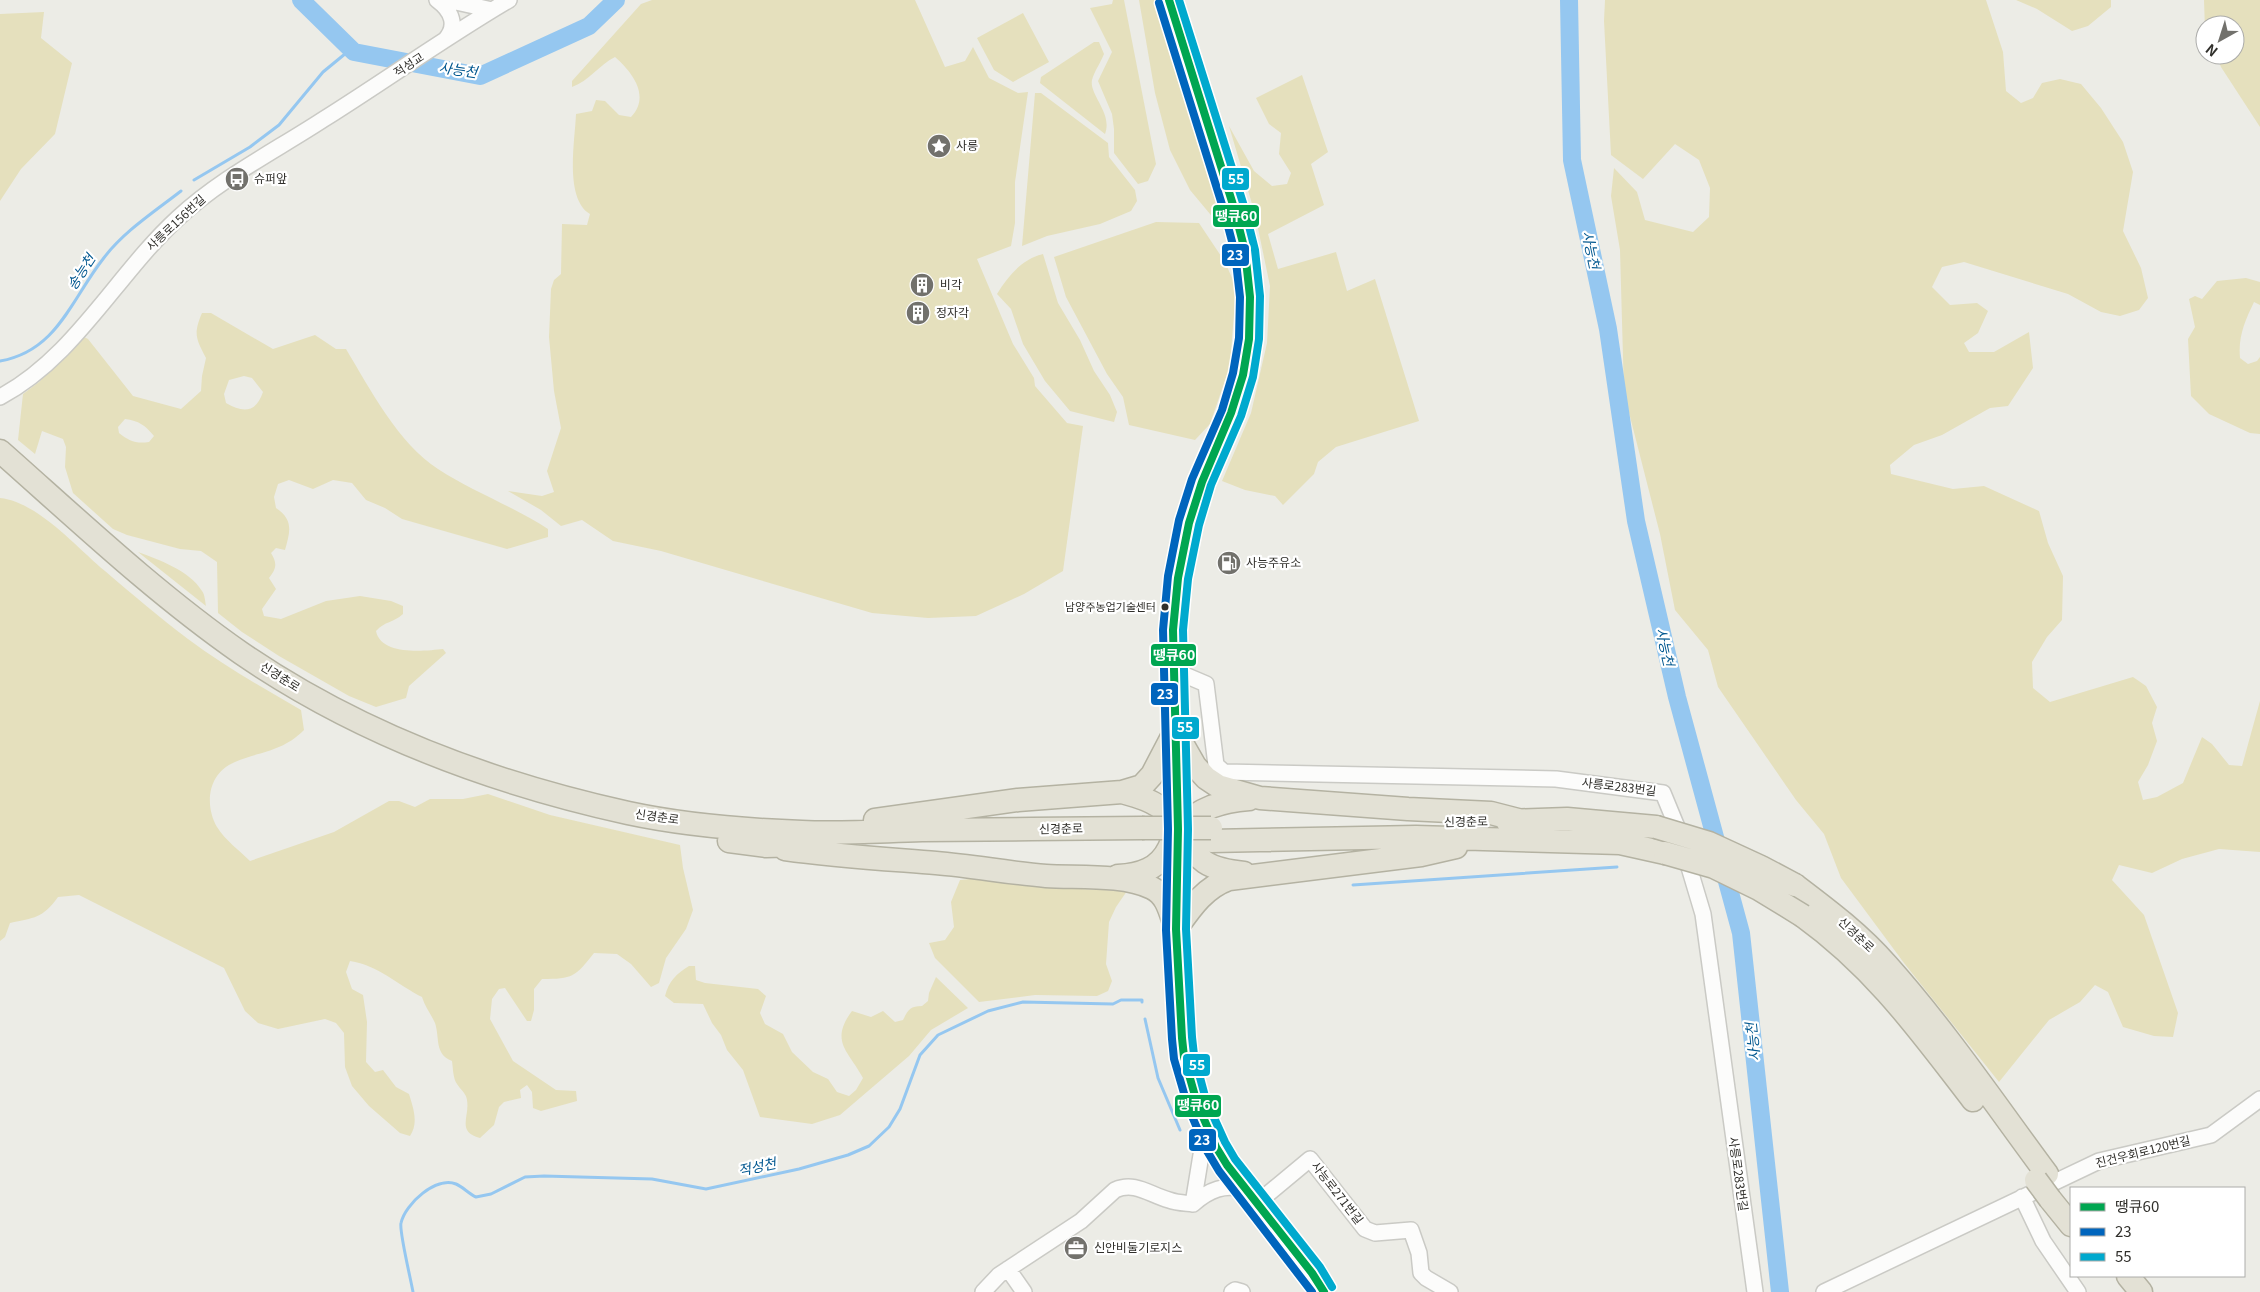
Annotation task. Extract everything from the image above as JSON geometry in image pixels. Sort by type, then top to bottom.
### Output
[{"type":"highway","name":"신경춘로","points":[[0,451],[42,497],[191,631],[302,702],[389,748],[494,789],[594,817],[673,834],[766,846],[1142,834]]},
{"type":"highway","name":"신경춘로","points":[[0,468],[42,497],[180,608],[242,654],[309,695],[437,756],[544,792],[630,813],[714,826],[805,833],[1211,834],[1416,837],[1620,843],[1714,867],[1759,889],[1803,916],[1835,939],[1858,961],[1902,1008],[2048,1191]]},
{"type":"highway","points":[[805,833],[912,814],[1018,800],[1122,792],[1142,786],[1152,775],[1175,730]]},
{"type":"highway","points":[[1175,730],[1195,766],[1206,778],[1218,786],[1260,798]]},
{"type":"highway","points":[[1122,792],[1153,804],[1166,813],[1195,855],[1205,863],[1218,869],[1255,874]]},
{"type":"highway","points":[[766,846],[835,856],[938,863],[1046,876],[1101,877],[1134,875],[1156,866],[1163,860],[1178,829],[1212,805],[1227,800],[1260,798],[1492,813],[1522,821]]},
{"type":"highway","name":"신경춘로","points":[[1211,834],[1567,819],[1656,827],[1709,842],[1795,886],[1846,924],[1887,964],[1933,1021],[2070,1224]]},
{"type":"highway","points":[[1176,929],[1196,902],[1215,884],[1229,878],[1421,854],[1488,840]]},
{"type":"highway","points":[[1101,877],[1142,884],[1160,892],[1166,900],[1176,929]]},
{"type":"highway","points":[[2112,1277],[2124,1292]]},
{"type":"highway","points":[[2129,1277],[2141,1292]]},
{"type":"street","points":[[437,0],[447,8],[453,22],[450,35],[440,44]]},
{"type":"street","points":[[447,0],[492,10]]},
{"type":"street","points":[[440,44],[509,0]]},
{"type":"street","points":[[1169,0],[1234,208],[1245,251],[1250,297],[1249,339],[1238,394],[1196,501],[1183,551],[1175,605],[1173,670],[1178,829],[1176,929],[1184,1057],[1197,1103],[1210,1135],[1227,1165],[1324,1292]]},
{"type":"street","name":"적성교","points":[[381,83],[440,44]]},
{"type":"street","name":"사릉로156번길","points":[[0,397],[53,358],[152,245],[191,207],[235,174],[381,83]]},
{"type":"street","name":"사릉로283번길","points":[[1173,670],[1206,684],[1216,765],[1224,772],[1556,779],[1663,793],[1677,826],[1703,914],[1754,1292]]},
{"type":"street","name":"진건우회로120번길","points":[[1824,1292],[2048,1191],[2099,1161],[2212,1135],[2260,1099]]},
{"type":"street","points":[[1193,1204],[1201,1155],[1210,1135]]},
{"type":"street","name":"사능로271번길","points":[[1257,1203],[1310,1159],[1365,1229],[1375,1233],[1411,1230],[1419,1253],[1422,1275],[1450,1292]]},
{"type":"street","points":[[982,1292],[999,1275],[1068,1231],[1115,1190],[1123,1187],[1139,1188],[1167,1200],[1193,1204],[1208,1192],[1219,1188],[1236,1186],[1246,1190]]},
{"type":"street","points":[[2048,1191],[2043,1241],[2078,1292]]},
{"type":"street","points":[[1008,1269],[1024,1292]]},
{"type":"street","points":[[1232,1292],[1235,1290],[1242,1292]]},
{"type":"shaded area","points":[[652,0],[915,0],[945,67],[965,61],[973,47],[989,78],[1018,93],[1028,92],[1015,182],[1015,223],[1011,246],[977,259],[1013,344],[1034,378],[1035,386],[1067,423],[1083,426],[1063,571],[1024,594],[976,616],[928,618],[872,613],[661,551],[613,541],[582,520],[561,526],[541,510],[508,491],[542,496],[554,492],[547,471],[561,428],[554,391],[549,337],[551,289],[554,280],[561,274],[562,224],[587,225],[590,214],[582,206],[574,182],[573,153],[576,114],[592,111],[596,100],[605,101],[619,115],[631,117],[637,109],[639,101],[637,85],[633,77],[615,57],[584,81],[572,87],[572,81],[641,4]]},
{"type":"shaded area","points":[[1113,0],[1124,0],[1156,164],[1148,181],[1138,184],[1114,153],[1112,114],[1098,81],[1112,52],[1090,8],[1112,4]]},
{"type":"shaded area","points":[[1139,0],[1158,0],[1221,200],[1229,232],[1220,226],[1190,190],[1170,150],[1155,93]]},
{"type":"shaded area","points":[[1605,0],[1986,0],[2003,52],[2006,91],[2021,103],[2033,98],[2042,83],[2060,79],[2081,84],[2101,108],[2123,142],[2133,172],[2123,231],[2141,268],[2148,298],[2139,310],[2120,316],[2101,312],[2068,294],[1964,262],[1942,267],[1932,287],[1950,305],[1977,303],[1988,311],[1978,333],[1964,343],[1969,352],[1994,352],[2029,332],[2033,368],[2008,406],[1990,408],[1942,435],[1914,445],[1890,465],[1891,474],[1953,489],[1984,486],[2039,511],[2048,543],[2063,576],[2062,620],[2047,637],[2032,662],[2033,688],[2050,702],[2133,677],[2146,686],[2157,707],[2152,723],[2157,741],[2148,765],[2138,782],[2143,800],[2157,797],[2183,783],[2202,737],[2212,744],[2229,765],[2242,766],[2260,701],[2260,852],[2219,849],[2182,859],[2152,873],[2119,865],[2112,880],[2144,915],[2178,1013],[2173,1037],[2154,1036],[2123,1027],[2108,992],[2095,985],[2080,1002],[2049,1020],[1999,1082],[1904,963],[1841,878],[1824,834],[1796,800],[1718,687],[1708,650],[1675,610],[1660,534],[1624,393],[1620,250],[1611,196],[1614,168],[1637,192],[1645,220],[1693,232],[1709,217],[1710,188],[1699,160],[1675,144],[1643,179],[1611,155],[1604,21]]},
{"type":"shaded area","points":[[2016,0],[2111,0],[2111,7],[2088,26],[2072,31],[2037,9]]},
{"type":"shaded area","points":[[2204,0],[2260,0],[2260,127],[2220,65],[2245,65],[2245,15],[2204,15]]},
{"type":"shaded area","points":[[44,12],[41,38],[72,63],[55,134],[21,169],[0,201],[0,14]]},
{"type":"shaded area","points":[[1023,13],[1049,62],[1013,82],[994,70],[977,38]]},
{"type":"shaded area","points":[[1094,42],[1099,42],[1104,54],[1093,77],[1092,86],[1106,119],[1105,134],[1040,83],[1041,77]]},
{"type":"shaded area","points":[[1302,75],[1328,152],[1311,164],[1324,205],[1268,234],[1278,269],[1336,252],[1347,291],[1375,279],[1419,421],[1336,447],[1318,462],[1314,474],[1283,505],[1275,496],[1245,490],[1222,481],[1251,413],[1267,343],[1270,286],[1255,214],[1229,126],[1254,171],[1272,186],[1287,184],[1291,173],[1279,154],[1281,133],[1269,124],[1256,98]]},
{"type":"shaded area","points":[[1035,93],[1041,93],[1108,143],[1109,157],[1135,190],[1137,201],[1131,211],[1100,224],[1047,236],[1022,246]]},
{"type":"shaded area","points":[[1156,222],[1199,223],[1225,262],[1236,287],[1230,366],[1210,424],[1195,440],[1129,425],[1123,397],[1107,374],[1066,297],[1054,257]]},
{"type":"shaded area","points":[[1043,254],[1058,303],[1080,340],[1094,371],[1110,395],[1117,412],[1114,422],[1070,411],[1045,381],[1023,344],[1011,309],[997,294],[1016,269],[1035,256]]},
{"type":"shaded area","points":[[2246,278],[2260,282],[2260,305],[2254,302],[2243,329],[2240,343],[2240,358],[2248,364],[2257,361],[2260,357],[2260,434],[2250,433],[2209,414],[2191,396],[2188,339],[2195,327],[2189,299],[2195,296],[2202,299],[2217,281]]},
{"type":"shaded area","points":[[202,313],[211,313],[273,349],[315,335],[336,349],[346,349],[386,414],[410,445],[424,458],[451,477],[548,529],[548,537],[507,549],[402,519],[385,508],[366,500],[352,483],[333,480],[313,489],[289,480],[278,484],[274,497],[276,508],[286,517],[289,532],[285,550],[276,548],[271,553],[275,566],[269,578],[276,589],[262,609],[264,616],[281,619],[326,601],[360,596],[391,601],[403,606],[403,614],[376,631],[380,639],[386,645],[395,648],[415,651],[443,649],[446,653],[409,686],[406,698],[376,707],[349,696],[279,656],[242,632],[218,613],[217,562],[201,551],[180,549],[127,535],[113,529],[73,493],[65,467],[66,447],[63,439],[42,431],[35,454],[18,440],[23,394],[39,382],[80,335],[88,339],[133,396],[181,409],[201,391],[206,358],[197,336],[197,326]],"holes":[[[244,376],[252,378],[263,392],[257,404],[248,409],[238,408],[226,403],[224,394],[229,380]],[[125,419],[141,424],[154,436],[149,442],[144,443],[126,438],[119,433],[118,427]]]},
{"type":"shaded area","points":[[0,498],[14,501],[43,517],[188,639],[230,668],[301,710],[304,730],[296,737],[279,747],[235,762],[226,767],[214,781],[210,799],[213,818],[217,827],[228,841],[250,861],[334,832],[389,801],[399,801],[415,807],[430,799],[463,799],[488,794],[550,815],[680,845],[683,868],[693,910],[686,929],[666,958],[659,983],[651,987],[631,964],[617,954],[594,953],[572,975],[561,978],[542,979],[534,989],[534,1010],[531,1021],[527,1021],[505,988],[499,989],[492,999],[490,1019],[513,1061],[556,1090],[576,1091],[577,1101],[541,1111],[533,1108],[532,1092],[527,1085],[520,1090],[521,1098],[504,1102],[499,1107],[494,1125],[480,1138],[468,1132],[466,1128],[466,1098],[456,1082],[452,1061],[446,1058],[440,1050],[435,1023],[422,997],[379,971],[350,961],[346,972],[352,989],[363,995],[367,1022],[366,1062],[375,1072],[383,1070],[396,1087],[409,1094],[415,1120],[410,1136],[400,1133],[369,1106],[352,1086],[345,1067],[344,1033],[336,1023],[325,1019],[278,1029],[258,1023],[245,1011],[224,968],[79,895],[58,897],[43,913],[26,920],[10,923],[5,937],[0,941]]},
{"type":"shaded area","points":[[138,552],[173,567],[189,577],[203,593],[206,606]]},
{"type":"shaded area","points":[[980,878],[1059,888],[1127,891],[1109,922],[1106,964],[1112,981],[1108,991],[1097,996],[1035,995],[979,1002],[935,958],[929,943],[945,940],[954,927],[951,902],[960,880]]},
{"type":"shaded area","points":[[689,966],[695,966],[696,980],[705,983],[758,989],[766,996],[760,1013],[765,1024],[783,1034],[792,1052],[813,1072],[828,1079],[837,1092],[849,1096],[856,1090],[863,1078],[847,1053],[842,1039],[845,1022],[852,1011],[871,1017],[883,1011],[895,1022],[903,1020],[910,1009],[922,1006],[928,1001],[929,993],[936,977],[968,1008],[931,1030],[909,1056],[840,1115],[812,1124],[760,1117],[743,1070],[727,1050],[721,1035],[712,1023],[703,1004],[674,1003],[665,996],[674,978]]},
{"type":"waterway","name":"사능천","points":[[301,0],[354,52],[480,76],[589,26],[616,0]]},
{"type":"waterway","name":"사능천","points":[[1569,0],[1572,160],[1608,329],[1636,521],[1677,697],[1741,933],[1780,1292]]},
{"type":"waterway","name":"송능천","points":[[194,180],[250,147],[279,125],[323,72],[351,49]]},
{"type":"waterway","name":"송능천","points":[[0,361],[36,347],[49,335],[61,322],[111,249],[139,223],[181,191]]},
{"type":"waterway","points":[[1353,885],[1617,867]]},
{"type":"waterway","name":"적성천","points":[[413,1292],[403,1245],[401,1223],[408,1208],[415,1200],[422,1193],[440,1184],[456,1184],[476,1197],[491,1194],[525,1177],[544,1176],[652,1179],[706,1189],[799,1169],[848,1155],[869,1146],[889,1127],[900,1109],[920,1055],[938,1035],[988,1011],[1023,1002],[1113,1004],[1121,1000],[1142,1000],[1142,1002]]},
{"type":"waterway","name":"적성천","points":[[1145,1019],[1158,1078],[1180,1130]]},
{"type":"transit line","name":"땡큐60","points":[[1169,0],[1234,208],[1245,251],[1250,297],[1249,339],[1243,375],[1231,413],[1202,482],[1189,523],[1178,578],[1173,630],[1178,829],[1176,929],[1184,1057],[1197,1103],[1216,1147],[1227,1165],[1312,1273],[1324,1292]]},
{"type":"transit line","name":"55","points":[[1179,0],[1244,206],[1255,250],[1260,296],[1259,339],[1253,377],[1241,416],[1211,485],[1199,525],[1188,579],[1183,630],[1188,829],[1186,929],[1194,1055],[1206,1100],[1235,1159],[1320,1267],[1332,1287]]},
{"type":"transit line","name":"23","points":[[1159,3],[1224,211],[1235,253],[1240,297],[1239,338],[1233,373],[1222,410],[1192,479],[1179,520],[1168,576],[1163,630],[1168,829],[1166,930],[1174,1059],[1188,1107],[1207,1151],[1219,1171],[1312,1292]]},
{"type":"place","name":"사릉","points":[[939,146]]},
{"type":"place","name":"슈퍼앞","points":[[237,179]]},
{"type":"place","name":"비각","points":[[922,285]]},
{"type":"place","name":"정자각","points":[[918,313]]},
{"type":"place","name":"사능주유소","points":[[1229,563]]},
{"type":"place","name":"남양주농업기술센터","points":[[1165,607]]},
{"type":"place","name":"신안비둘기로지스","points":[[1076,1248]]}]
